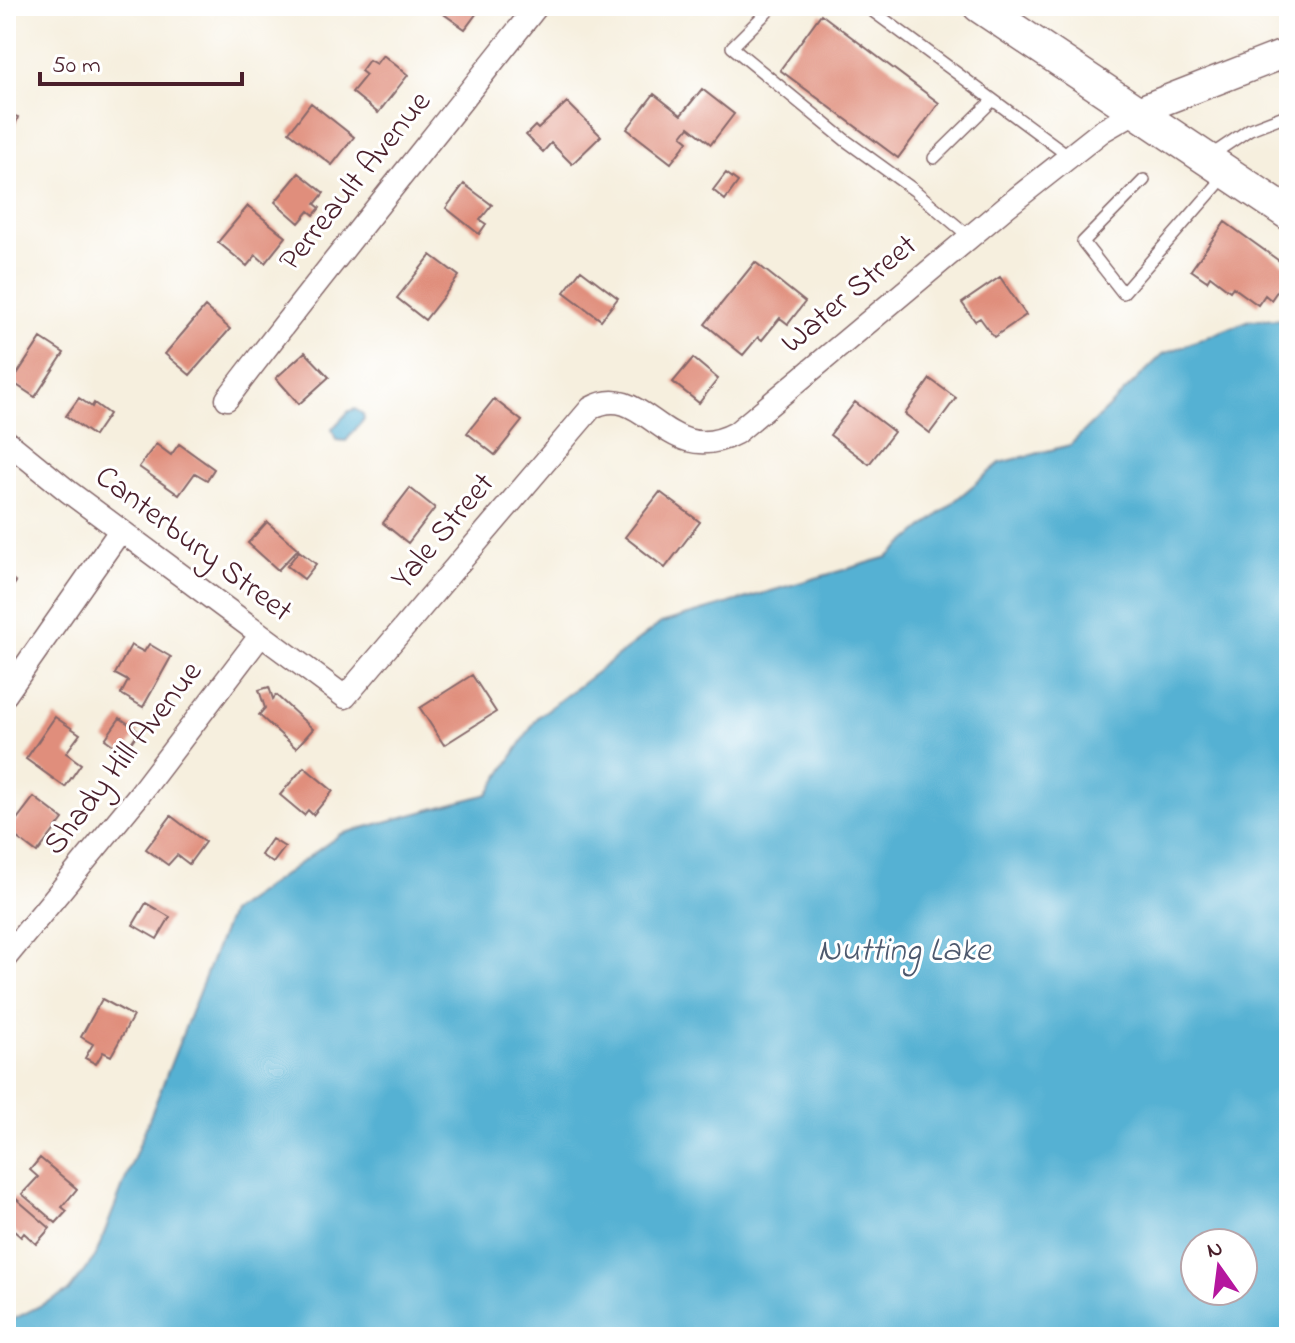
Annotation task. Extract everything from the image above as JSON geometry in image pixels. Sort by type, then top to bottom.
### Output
[{"type":"main road","points":[[979,6],[1289,214]]},
{"type":"street","name":"Perreault Avenue","points":[[227,399],[353,234],[537,6]]},
{"type":"street","points":[[1135,112],[1289,52]]},
{"type":"street","name":"Water Street","points":[[591,408],[603,401],[627,403],[672,435],[691,442],[708,444],[736,433],[1069,156],[1117,121],[1135,112]]},
{"type":"street","name":"Yale Street","points":[[345,697],[591,408]]},
{"type":"street","name":"Canterbury Street","points":[[6,441],[120,531],[345,697]]},
{"type":"street","points":[[6,694],[120,531]]},
{"type":"street","name":"Shady Hill Avenue","points":[[6,957],[130,807],[260,636]]},
{"type":"lane","points":[[773,6],[732,47],[970,237]]},
{"type":"lane","points":[[866,6],[1069,156]]},
{"type":"lane","points":[[934,158],[993,100]]},
{"type":"lane","points":[[1144,180],[1083,242],[1123,293],[1217,166],[1250,129],[1289,114]]},
{"type":"water","name":"Nutting Lake","points":[[1289,319],[1289,1337],[6,1337],[6,1323],[69,1291],[95,1257],[230,913],[341,834],[488,794],[538,717],[661,623],[888,557],[1000,463],[1070,445],[1163,354],[1250,320]]},
{"type":"water","points":[[355,409],[363,414],[364,419],[346,441],[336,440],[332,429],[349,411]]},
{"type":"building","points":[[441,6],[482,6],[465,29],[438,10]]},
{"type":"building","points":[[821,14],[939,103],[898,158],[780,70]]},
{"type":"building","points":[[383,55],[408,75],[378,113],[352,92],[366,75],[361,71],[369,60],[376,64]]},
{"type":"building","points":[[702,89],[734,114],[711,144],[689,127],[682,136],[688,141],[671,163],[627,129],[654,94],[681,115]]},
{"type":"building","points":[[567,102],[601,136],[572,164],[551,143],[543,152],[526,135],[535,126],[538,129]]},
{"type":"building","points":[[311,103],[354,137],[332,165],[289,132]]},
{"type":"building","points":[[6,113],[18,117],[6,150]]},
{"type":"building","points":[[299,173],[324,193],[315,204],[320,208],[314,215],[309,211],[299,223],[275,202]]},
{"type":"building","points":[[726,173],[738,182],[725,200],[713,190]]},
{"type":"building","points":[[464,184],[492,205],[480,220],[486,224],[479,234],[446,208]]},
{"type":"building","points":[[248,206],[286,237],[265,263],[256,255],[247,266],[218,242]]},
{"type":"building","points":[[1225,222],[1289,268],[1289,274],[1271,300],[1265,295],[1258,305],[1233,287],[1230,291],[1210,276],[1207,281],[1191,270]]},
{"type":"building","points":[[431,255],[459,276],[425,320],[397,298]]},
{"type":"building","points":[[755,262],[805,302],[788,324],[780,318],[762,340],[758,337],[743,355],[705,324]]},
{"type":"building","points":[[581,270],[618,298],[601,320],[564,292]]},
{"type":"building","points":[[1000,277],[1026,315],[994,337],[980,318],[975,321],[962,303]]},
{"type":"building","points":[[205,307],[230,329],[190,375],[165,354]]},
{"type":"building","points":[[41,338],[64,353],[35,397],[12,382]]},
{"type":"building","points":[[305,352],[329,377],[299,404],[276,378]]},
{"type":"building","points":[[693,358],[718,379],[699,403],[673,382]]},
{"type":"building","points":[[930,379],[956,398],[930,433],[905,414]]},
{"type":"building","points":[[79,398],[92,407],[94,403],[109,414],[94,436],[66,416]]},
{"type":"building","points":[[494,399],[522,421],[495,455],[467,433]]},
{"type":"building","points":[[855,402],[894,432],[869,464],[830,435]]},
{"type":"building","points":[[156,444],[171,455],[179,444],[214,469],[207,480],[195,473],[179,495],[139,467]]},
{"type":"building","points":[[410,488],[435,508],[408,543],[383,523]]},
{"type":"building","points":[[660,492],[700,522],[665,568],[625,537]]},
{"type":"building","points":[[267,522],[298,549],[278,570],[248,543]]},
{"type":"building","points":[[299,551],[316,564],[304,579],[287,566]]},
{"type":"building","points":[[6,574],[16,582],[6,603]]},
{"type":"building","points":[[149,644],[171,657],[143,707],[121,694],[128,681],[115,674],[131,645],[144,652]]},
{"type":"building","points":[[472,675],[496,712],[444,745],[420,708]]},
{"type":"building","points":[[269,687],[273,699],[276,695],[313,729],[296,748],[259,715],[265,708],[259,690]]},
{"type":"building","points":[[55,717],[80,734],[66,753],[81,764],[65,787],[26,759]]},
{"type":"building","points":[[120,718],[139,731],[124,753],[105,739]]},
{"type":"building","points":[[304,767],[333,791],[313,815],[308,810],[304,815],[280,795]]},
{"type":"building","points":[[34,797],[63,819],[37,853],[8,831]]},
{"type":"building","points":[[171,816],[205,842],[189,864],[177,855],[168,865],[146,849]]},
{"type":"building","points":[[272,839],[285,847],[273,863],[261,855]]},
{"type":"building","points":[[146,903],[170,917],[157,939],[133,925]]},
{"type":"building","points":[[102,999],[133,1016],[111,1056],[103,1052],[96,1064],[85,1058],[93,1044],[81,1037]]},
{"type":"building","points":[[40,1158],[77,1189],[62,1207],[67,1211],[56,1223],[22,1194],[38,1177],[30,1170]]},
{"type":"building","points":[[14,1197],[50,1228],[36,1244],[24,1233],[21,1237],[6,1224],[6,1206]]}]
